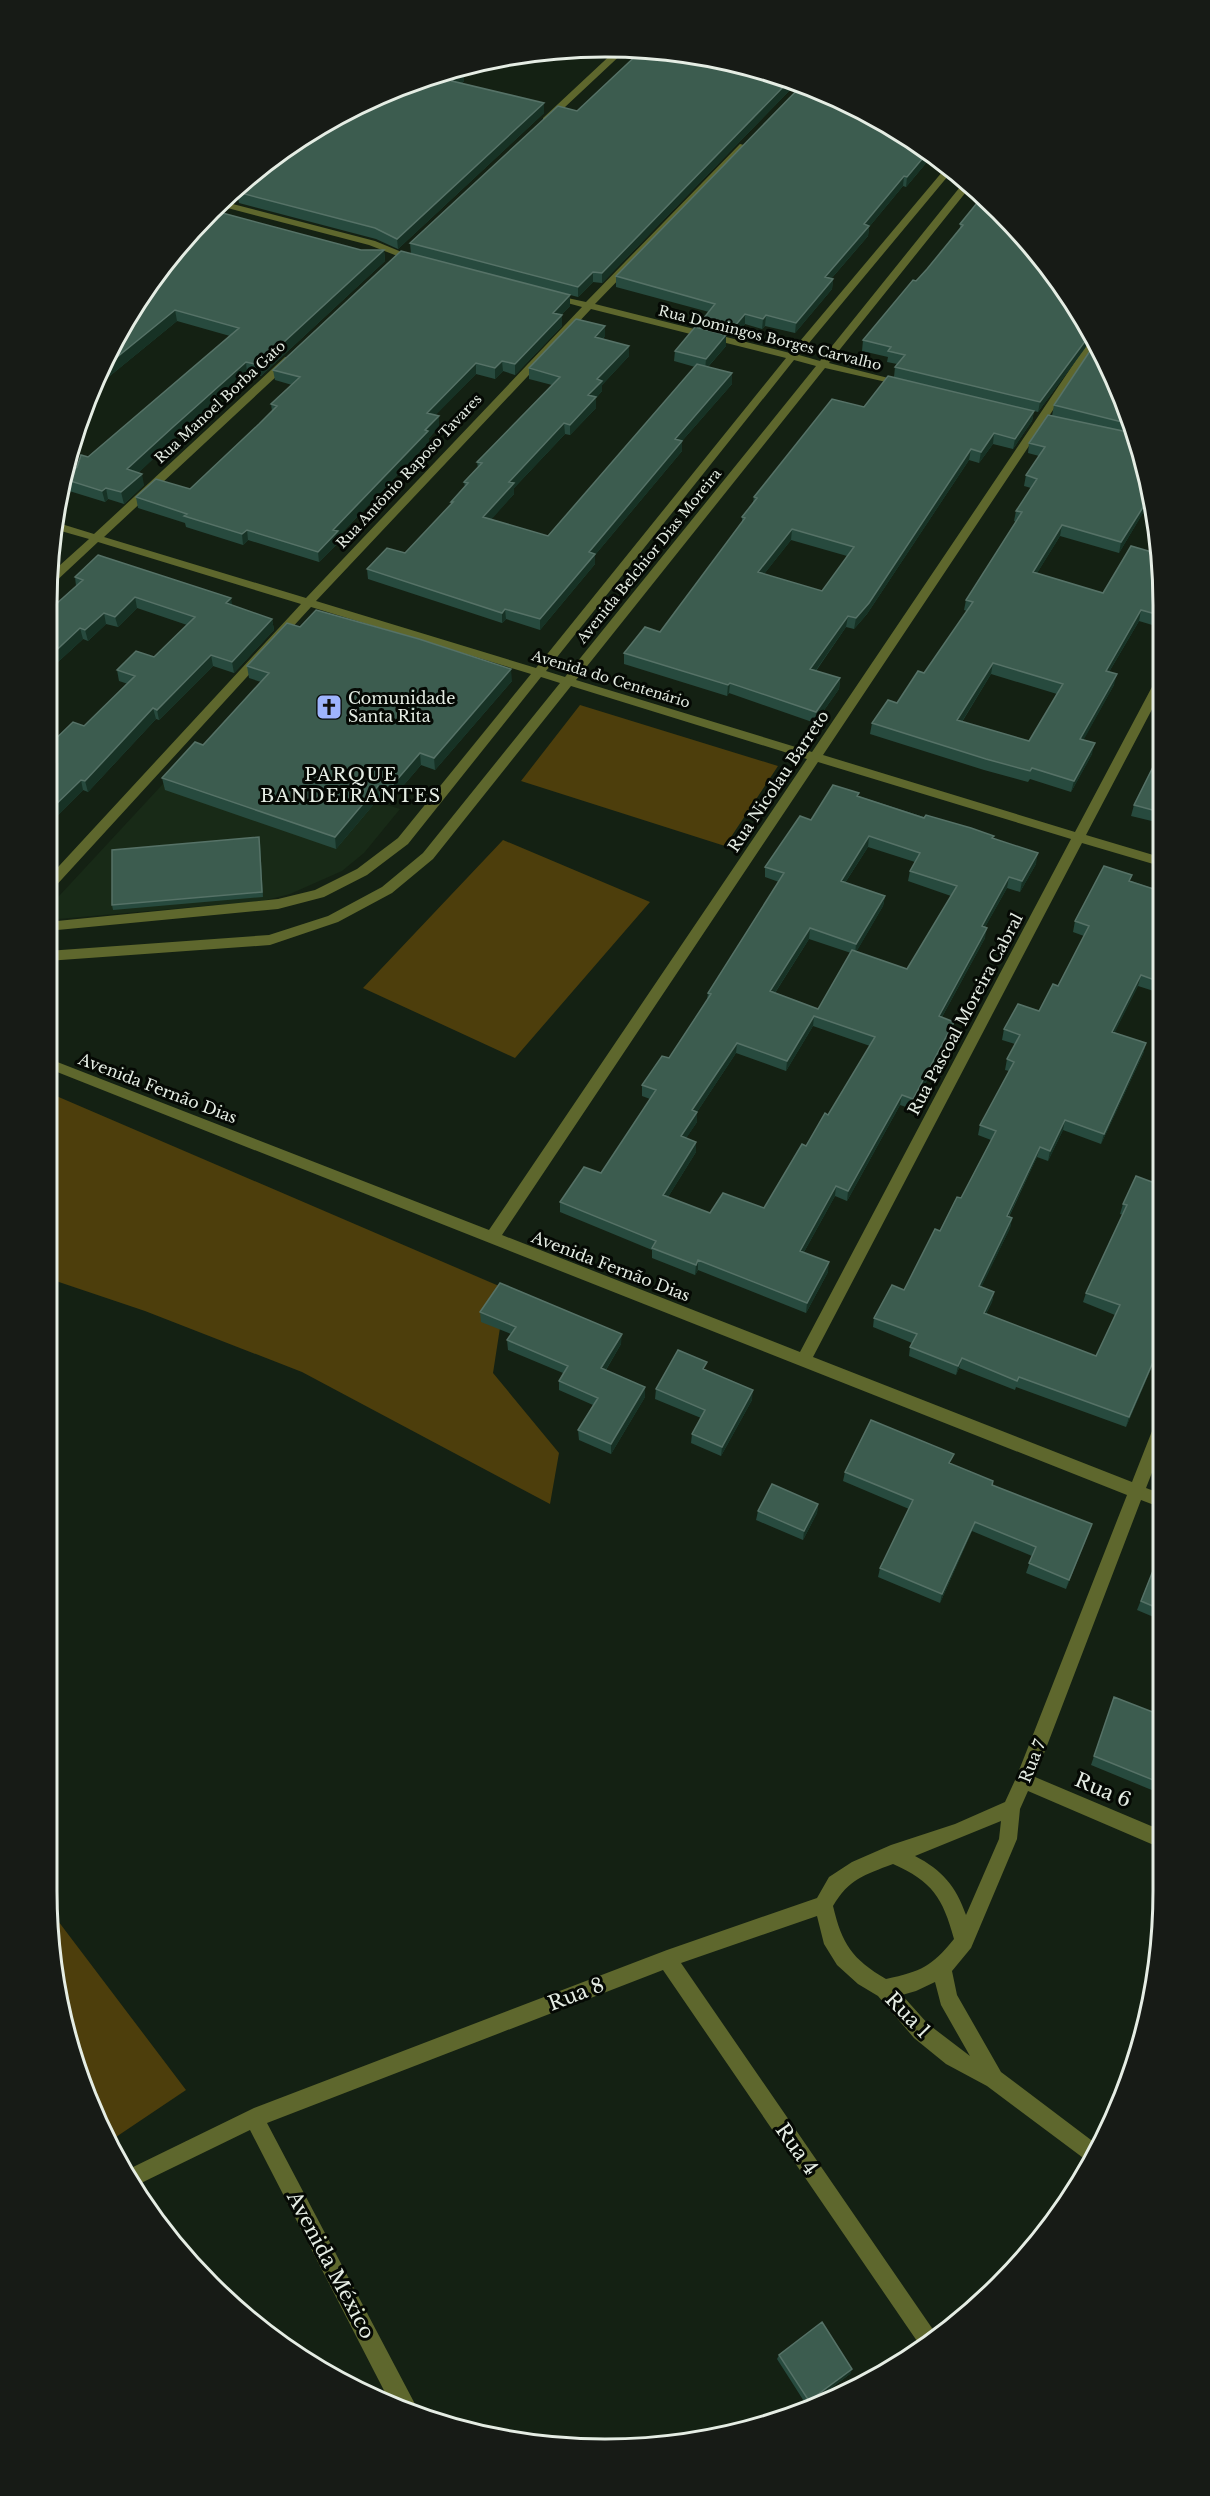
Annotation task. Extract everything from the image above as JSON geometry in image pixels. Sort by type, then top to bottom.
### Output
[{"type":"street","points":[[537,128],[613,57]]},
{"type":"street","name":"Rua Antônio Raposo Tavares","points":[[57,875],[306,602],[586,305],[753,135]]},
{"type":"street","name":"Avenida Belchior Dias Moreira","points":[[57,926],[278,904],[319,894],[362,872],[403,841],[791,358],[944,174]]},
{"type":"street","name":"Avenida Belchior Dias Moreira","points":[[57,955],[270,940],[333,919],[387,890],[428,856],[962,190]]},
{"type":"street","points":[[231,206],[372,243],[400,256],[422,262]]},
{"type":"street","points":[[391,264],[408,248]]},
{"type":"street","points":[[373,256],[400,256]]},
{"type":"street","name":"Rua Domingos Borges Carvalho","points":[[543,294],[910,387]]},
{"type":"street","name":"Rua Nicolau Barreto","points":[[492,1238],[1089,349]]},
{"type":"street","name":"Rua Manoel Borba Gato","points":[[58,574],[296,352]]},
{"type":"street","name":"Avenida do Centenário","points":[[63,528],[1153,860]]},
{"type":"street","name":"Rua Pascoal Moreira Cabral","points":[[803,1360],[1153,696]]},
{"type":"street","name":"Avenida Fernão Dias","points":[[57,1067],[1153,1498]]},
{"type":"street","name":"Rua 7","points":[[885,1989],[916,1982],[942,1968],[964,1941],[1008,1839],[1011,1808],[1024,1781],[1153,1448]]},
{"type":"street","name":"Rua 6","points":[[1024,1781],[1153,1836]]},
{"type":"street","points":[[823,1905],[837,1883],[858,1868],[959,1831],[1011,1808]]},
{"type":"street","points":[[891,1854],[918,1865],[937,1878],[955,1905],[964,1941]]},
{"type":"street","name":"Rua 8","points":[[136,2174],[254,2118],[666,1959],[823,1905]]},
{"type":"street","name":"Rua 1","points":[[823,1905],[831,1937],[844,1958],[865,1977],[885,1989],[921,2031],[953,2057],[994,2079],[1087,2150]]},
{"type":"street","name":"Rua 4","points":[[666,1959],[925,2336]]},
{"type":"street","name":"Rua 1","points":[[942,1968],[948,1998],[994,2079]]},
{"type":"street","name":"Avenida México","points":[[254,2118],[400,2399]]},
{"type":"shaded area","points":[[580,705],[778,766],[725,846],[521,781]]},
{"type":"shaded area","points":[[199,745],[400,809],[364,853],[342,871],[290,894],[262,901],[57,919],[57,898]]},
{"type":"shaded area","points":[[503,840],[650,902],[515,1058],[363,988]]},
{"type":"shaded area","points":[[57,1096],[506,1289],[493,1373],[559,1453],[550,1504],[302,1372],[145,1311],[57,1281]]},
{"type":"shaded area","points":[[58,1921],[186,2090],[116,2137],[99,2101],[76,2033],[62,1963]]},
{"type":"building","points":[[634,58],[712,68],[783,87],[602,273],[593,272],[578,287],[410,243],[558,106],[577,111]]},
{"type":"building","points":[[455,78],[452,81],[544,103],[397,239],[375,228],[243,194],[271,170],[331,130],[395,99],[429,86]]},
{"type":"building","points":[[796,92],[879,130],[923,158],[907,177],[904,176],[864,224],[869,226],[825,277],[833,279],[796,323],[766,315],[763,319],[745,314],[734,327],[703,319],[715,304],[616,276]]},
{"type":"building","points":[[977,203],[1040,271],[1085,341],[1040,402],[895,367],[905,355],[888,351],[891,347],[863,340],[913,280],[916,281],[927,269],[963,225],[960,224]]},
{"type":"building","points":[[223,213],[361,250],[384,250],[259,365],[246,362],[127,469],[142,474],[121,492],[106,488],[102,491],[72,481],[81,455],[88,457],[239,328],[175,310],[117,357],[130,331],[170,271]]},
{"type":"building","points":[[401,251],[570,295],[553,313],[562,315],[515,364],[502,361],[495,368],[476,363],[427,413],[439,416],[425,430],[428,431],[333,530],[338,531],[318,552],[247,530],[242,534],[184,516],[187,514],[136,497],[156,479],[190,489],[277,406],[271,404],[300,377],[273,370]]},
{"type":"building","points":[[576,319],[605,326],[595,337],[629,346],[597,379],[602,381],[588,395],[596,397],[570,425],[564,423],[509,482],[514,483],[483,517],[548,536],[697,364],[732,373],[675,439],[682,441],[589,552],[595,554],[540,619],[505,609],[502,613],[367,569],[387,548],[405,553],[453,502],[451,502],[468,483],[464,482],[482,463],[477,462],[560,377],[529,368]]},
{"type":"building","points":[[695,327],[726,335],[706,359],[675,351]]},
{"type":"building","points":[[1090,351],[1121,422],[1054,405]]},
{"type":"building","points":[[888,376],[1034,411],[1015,439],[994,433],[981,452],[971,449],[869,603],[856,618],[848,616],[810,669],[840,678],[816,712],[730,683],[728,685],[624,653],[645,627],[660,632],[745,518],[742,517],[757,498],[754,497],[832,399],[864,407]],"holes":[[[792,529],[854,547],[822,591],[758,572]]]},
{"type":"building","points":[[1048,415],[1125,431],[1143,507],[1121,542],[1062,525],[1033,572],[1103,593],[1131,546],[1150,551],[1152,569],[1153,613],[1141,610],[1106,671],[1117,674],[1080,739],[1095,743],[1074,781],[1032,768],[1030,771],[986,759],[872,723],[888,700],[897,703],[918,671],[924,673],[973,602],[966,600],[1022,512],[1016,511],[1037,479],[1026,475],[1045,447],[1029,443]],"holes":[[[993,663],[1063,684],[1029,741],[957,720]]]},
{"type":"building","points":[[98,555],[231,598],[226,603],[272,619],[232,662],[211,655],[157,710],[153,708],[85,781],[81,780],[57,803],[57,737],[73,722],[84,726],[135,676],[117,670],[136,651],[154,657],[195,617],[135,597],[115,617],[104,613],[85,630],[80,628],[57,650],[57,603],[83,580],[75,577]]},
{"type":"building","points":[[316,610],[419,639],[511,669],[434,758],[420,753],[389,789],[378,786],[335,837],[162,778],[195,742],[203,745],[269,673],[247,666],[287,623],[300,627]]},
{"type":"building","points":[[1153,767],[1153,810],[1134,805]]},
{"type":"building","points":[[833,785],[859,793],[857,796],[924,818],[926,815],[971,828],[994,836],[992,838],[1038,853],[1022,881],[1009,877],[982,926],[987,928],[939,1016],[954,1022],[913,1099],[902,1095],[848,1191],[836,1186],[800,1251],[829,1262],[807,1303],[698,1260],[696,1265],[652,1248],[656,1241],[560,1202],[584,1167],[601,1173],[656,1090],[642,1085],[662,1056],[669,1058],[711,994],[708,993],[784,873],[765,867],[800,816],[811,820]],"holes":[[[869,836],[920,853],[910,871],[957,886],[907,969],[852,950],[818,1009],[770,991],[810,928],[856,944],[885,896],[841,881]],[[814,1016],[875,1037],[828,1115],[825,1113],[806,1146],[802,1144],[764,1208],[723,1193],[710,1213],[663,1195],[696,1142],[681,1136],[697,1112],[692,1110],[737,1043],[787,1061]]]},
{"type":"building","points":[[259,837],[262,892],[112,905],[112,850]]},
{"type":"building","points":[[1104,866],[1132,875],[1129,881],[1153,889],[1153,979],[1141,975],[1112,1032],[1146,1043],[1104,1134],[1065,1120],[1050,1151],[1040,1147],[1007,1216],[1012,1218],[979,1286],[994,1292],[984,1313],[1096,1356],[1120,1305],[1086,1293],[1127,1205],[1123,1204],[1136,1176],[1152,1182],[1153,1180],[1153,1362],[1129,1417],[1019,1377],[1017,1381],[962,1358],[958,1366],[910,1347],[917,1334],[874,1318],[892,1285],[904,1290],[935,1229],[940,1231],[957,1197],[961,1198],[996,1131],[980,1125],[1014,1062],[1007,1059],[1020,1035],[1004,1029],[1018,1004],[1039,1011],[1053,984],[1058,986],[1089,926],[1075,921]]},
{"type":"building","points":[[500,1283],[622,1334],[601,1368],[645,1387],[611,1444],[578,1430],[598,1398],[559,1381],[568,1366],[507,1340],[516,1327],[480,1312]]},
{"type":"building","points":[[678,1350],[707,1362],[703,1369],[753,1390],[722,1447],[692,1434],[705,1410],[656,1389]]},
{"type":"building","points":[[871,1420],[954,1454],[949,1463],[993,1481],[992,1485],[1092,1524],[1069,1580],[1029,1563],[1036,1547],[975,1522],[942,1594],[880,1568],[913,1500],[845,1472]]},
{"type":"building","points":[[772,1484],[818,1504],[804,1531],[758,1511]]},
{"type":"building","points":[[1153,1571],[1153,1606],[1141,1601]]},
{"type":"building","points":[[1114,1697],[1153,1712],[1153,1780],[1094,1756]]},
{"type":"building","points":[[822,2322],[852,2369],[808,2400],[779,2355]]},
{"type":"place","name":"Comunidade Santa Rita","points":[[329,707]]},
{"type":"district","name":"PARQUE BANDEIRANTES","points":[[351,785]]}]
